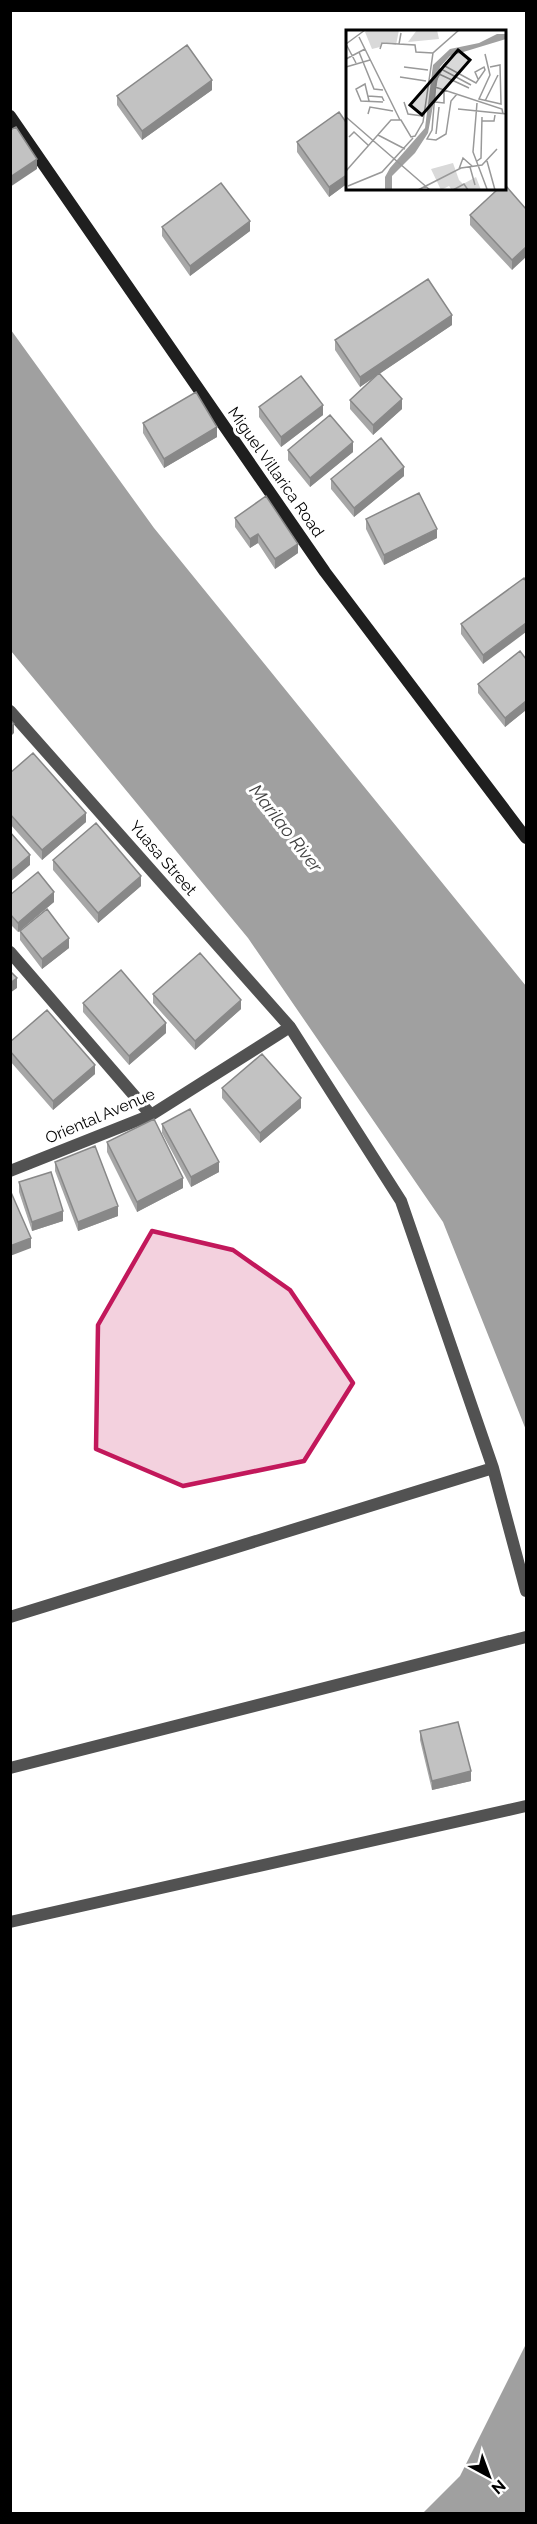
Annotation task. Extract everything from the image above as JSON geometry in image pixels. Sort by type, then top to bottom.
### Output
[{"type":"main road","name":"Miguel Villarica Road","points":[[10,116],[326,572],[526,838]]},
{"type":"street","name":"Yuasa Street","points":[[10,711],[290,1027],[401,1201],[493,1468],[526,1591]]},
{"type":"street","points":[[10,952],[151,1115]]},
{"type":"street","name":"Oriental Avenue","points":[[10,1171],[151,1115],[290,1027]]},
{"type":"street","points":[[10,1617],[493,1468]]},
{"type":"street","points":[[10,1768],[526,1637]]},
{"type":"street","points":[[10,1922],[526,1806]]},
{"type":"highlighted area","points":[[152,1231],[233,1250],[290,1290],[353,1383],[304,1461],[183,1486],[96,1449],[98,1325]]},
{"type":"water","name":"Marilao River","points":[[11,330],[154,528],[526,986],[526,1430],[443,1222],[248,938],[11,651]]},
{"type":"water","points":[[526,2344],[526,2513],[423,2513],[460,2476]]},
{"type":"building","points":[[187,45],[212,80],[142,131],[117,96]]},
{"type":"building","points":[[339,112],[346,122],[346,175],[329,187],[297,142]]},
{"type":"building","points":[[16,127],[37,159],[10,177],[10,130]]},
{"type":"building","points":[[221,183],[250,221],[190,266],[162,227]]},
{"type":"building","points":[[507,187],[526,209],[526,247],[512,260],[470,215],[497,190],[507,190]]},
{"type":"building","points":[[428,279],[452,315],[360,377],[335,340]]},
{"type":"building","points":[[379,373],[402,399],[373,425],[350,400]]},
{"type":"building","points":[[301,376],[323,405],[281,437],[259,407]]},
{"type":"building","points":[[196,392],[217,427],[164,459],[143,423]]},
{"type":"building","points":[[330,415],[353,442],[310,478],[288,450]]},
{"type":"building","points":[[381,438],[404,467],[354,508],[331,479]]},
{"type":"building","points":[[419,493],[437,529],[384,555],[366,519]]},
{"type":"building","points":[[266,496],[298,544],[275,559],[258,534],[250,539],[235,518]]},
{"type":"building","points":[[524,578],[526,581],[526,623],[483,655],[461,624]]},
{"type":"building","points":[[520,651],[526,659],[526,701],[505,718],[478,684]]},
{"type":"building","points":[[33,753],[86,813],[42,850],[10,814],[10,773]]},
{"type":"building","points":[[96,823],[141,876],[98,913],[53,860]]},
{"type":"building","points":[[10,832],[30,855],[10,872]]},
{"type":"building","points":[[38,872],[54,892],[18,923],[10,914],[10,895]]},
{"type":"building","points":[[47,909],[69,938],[42,959],[20,931]]},
{"type":"building","points":[[200,953],[241,1000],[195,1041],[153,994]]},
{"type":"building","points":[[121,970],[166,1023],[129,1056],[83,1003]]},
{"type":"building","points":[[10,971],[17,978],[10,983]]},
{"type":"building","points":[[47,1010],[95,1065],[53,1101],[10,1051],[10,1042]]},
{"type":"building","points":[[262,1054],[301,1098],[260,1133],[222,1088]]},
{"type":"building","points":[[190,1109],[219,1162],[191,1177],[162,1124]]},
{"type":"building","points":[[154,1119],[183,1178],[137,1202],[107,1142]]},
{"type":"building","points":[[95,1146],[118,1206],[78,1222],[55,1162]]},
{"type":"building","points":[[51,1172],[63,1211],[32,1222],[19,1182]]},
{"type":"building","points":[[10,1190],[31,1238],[10,1246]]},
{"type":"building","points":[[458,1722],[471,1771],[432,1781],[420,1731]]}]
